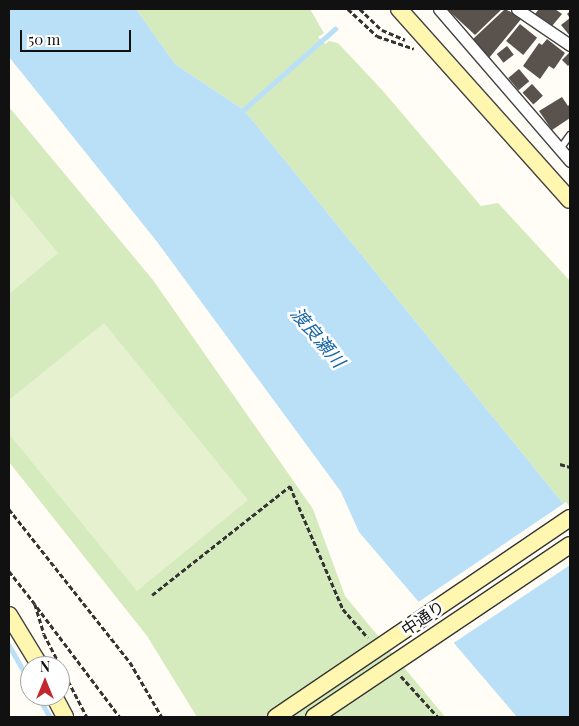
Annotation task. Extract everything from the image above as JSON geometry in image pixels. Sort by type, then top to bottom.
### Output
[{"type":"street","points":[[400,9],[570,200]]},
{"type":"street","points":[[438,9],[570,161]]},
{"type":"street","points":[[517,9],[570,45]]},
{"type":"street","name":"中通り","points":[[276,717],[570,518]]},
{"type":"street","name":"中通り","points":[[314,717],[570,545]]},
{"type":"street","points":[[9,615],[34,656]]},
{"type":"lane","points":[[559,150],[570,135]]},
{"type":"path","points":[[348,9],[377,36],[420,50]]},
{"type":"path","points":[[360,9],[382,30],[413,42]]},
{"type":"path","points":[[560,464],[570,467]]},
{"type":"path","points":[[152,595],[290,486],[343,609],[373,644]]},
{"type":"path","points":[[9,509],[130,662],[162,717]]},
{"type":"path","points":[[9,571],[120,717]]},
{"type":"path","points":[[35,604],[44,634],[87,717]]},
{"type":"path","points":[[398,672],[438,717]]},
{"type":"green space","points":[[136,9],[310,9],[324,33],[318,37],[325,44],[329,41],[338,43],[383,91],[481,206],[498,203],[570,281],[570,512],[244,110],[175,64]]},
{"type":"green space","points":[[9,107],[153,280],[313,509],[345,596],[445,717],[197,717],[147,636],[9,462]]},
{"type":"green space","points":[[9,193],[58,253],[9,294]]},
{"type":"green space","points":[[104,323],[248,500],[137,591],[9,434],[9,400]]},
{"type":"water","name":"渡良瀬川","points":[[9,9],[136,9],[175,64],[244,110],[570,512],[570,717],[517,717],[359,532],[341,492],[157,242],[9,57]]},
{"type":"pier","points":[[9,57],[157,242],[341,492],[339,493],[155,244]]},
{"type":"pier","points":[[566,502],[570,508],[570,565],[452,644],[417,603]]},
{"type":"building","points":[[447,9],[502,9],[475,35]]},
{"type":"building","points":[[505,9],[522,18],[489,58],[472,40]]},
{"type":"building","points":[[539,9],[555,9],[562,14],[552,26],[535,14]]},
{"type":"building","points":[[570,18],[570,36],[561,25]]},
{"type":"building","points":[[520,24],[537,38],[523,55],[506,41]]},
{"type":"building","points":[[547,39],[565,53],[554,69],[549,66],[540,79],[523,66],[539,43],[542,45]]},
{"type":"building","points":[[507,46],[514,55],[504,63],[497,54]]},
{"type":"building","points":[[570,52],[570,64],[568,66],[562,60]]},
{"type":"building","points":[[519,69],[529,81],[519,90],[508,78]]},
{"type":"building","points":[[532,84],[543,96],[533,105],[522,93]]},
{"type":"building","points":[[562,97],[568,106],[570,104],[570,118],[552,130],[539,111]]},
{"type":"waterway","points":[[240,113],[335,29]]},
{"type":"waterway","points":[[9,645],[20,664]]},
{"type":"waterway","points":[[44,706],[50,717]]}]
